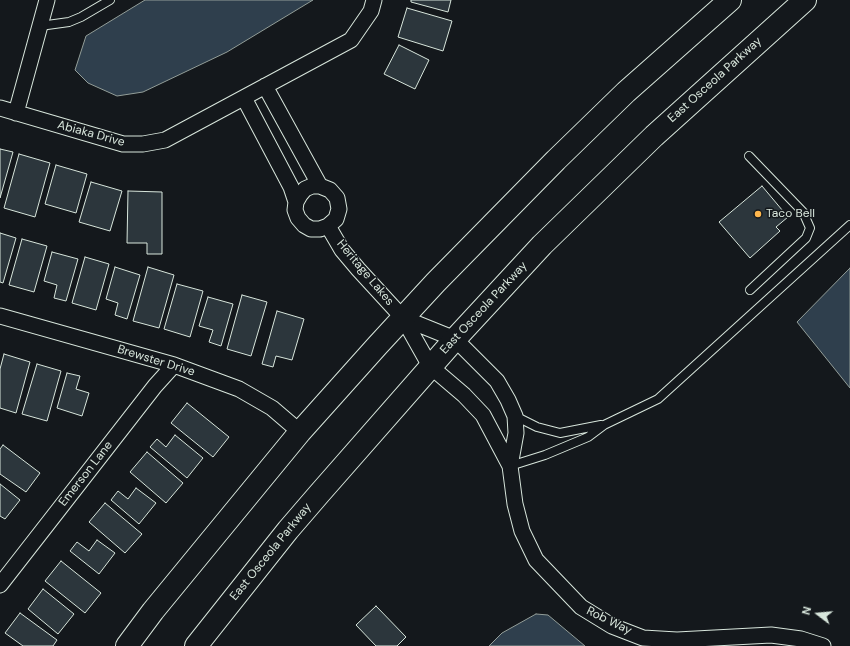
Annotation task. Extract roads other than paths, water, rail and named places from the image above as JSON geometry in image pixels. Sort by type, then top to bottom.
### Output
[{"type":"main road","points":[[126,646],[300,432],[436,282],[572,144],[626,92],[730,0]]},
{"type":"main road","points":[[781,20],[790,0]]},
{"type":"main road","name":"East Osceola Parkway","points":[[196,646],[288,530],[430,366],[542,245],[654,136],[781,20],[805,0]]},
{"type":"street","points":[[16,113],[47,0]]},
{"type":"street","name":"Abiaka Drive","points":[[0,108],[123,144],[144,144],[165,140],[351,40],[371,11],[374,0]]},
{"type":"street","points":[[265,86],[320,186]]},
{"type":"street","points":[[244,98],[292,187],[298,218],[304,225],[312,229],[320,229],[328,226],[336,219],[339,209],[337,198],[330,190],[320,186],[312,186],[305,189],[296,202]]},
{"type":"street","name":"Heritage Lakes","points":[[328,226],[342,250],[403,318]]},
{"type":"street","name":"Brewster Drive","points":[[0,316],[174,365],[239,390],[272,408],[300,432]]},
{"type":"street","name":"Rob Way","points":[[403,318],[455,339],[496,381],[508,400],[514,416],[516,433],[510,466],[515,504],[522,531],[536,560],[581,607],[612,626],[644,638],[677,640],[771,635],[801,639],[823,646]]},
{"type":"street","name":"Rob Way","points":[[403,318],[430,366],[464,395],[483,415],[510,466]]},
{"type":"street","name":"Emerson Lane","points":[[0,585],[174,365]]},
{"type":"lane","points":[[40,26],[69,22],[81,17],[110,0]]},
{"type":"lane","points":[[749,156],[803,212],[810,228],[806,238],[750,290]]},
{"type":"lane","points":[[510,466],[545,455],[588,437],[604,425],[658,399],[850,225]]},
{"type":"lane","points":[[514,416],[537,426],[560,433],[604,425]]},
{"type":"water","points":[[145,0],[313,0],[227,52],[143,92],[117,96],[88,83],[75,70],[86,36]]},
{"type":"water","points":[[850,268],[850,388],[797,322]]},
{"type":"water","points":[[536,614],[548,615],[585,646],[489,646],[502,633]]},
{"type":"place","name":"Taco Bell","points":[[758,214]]}]
